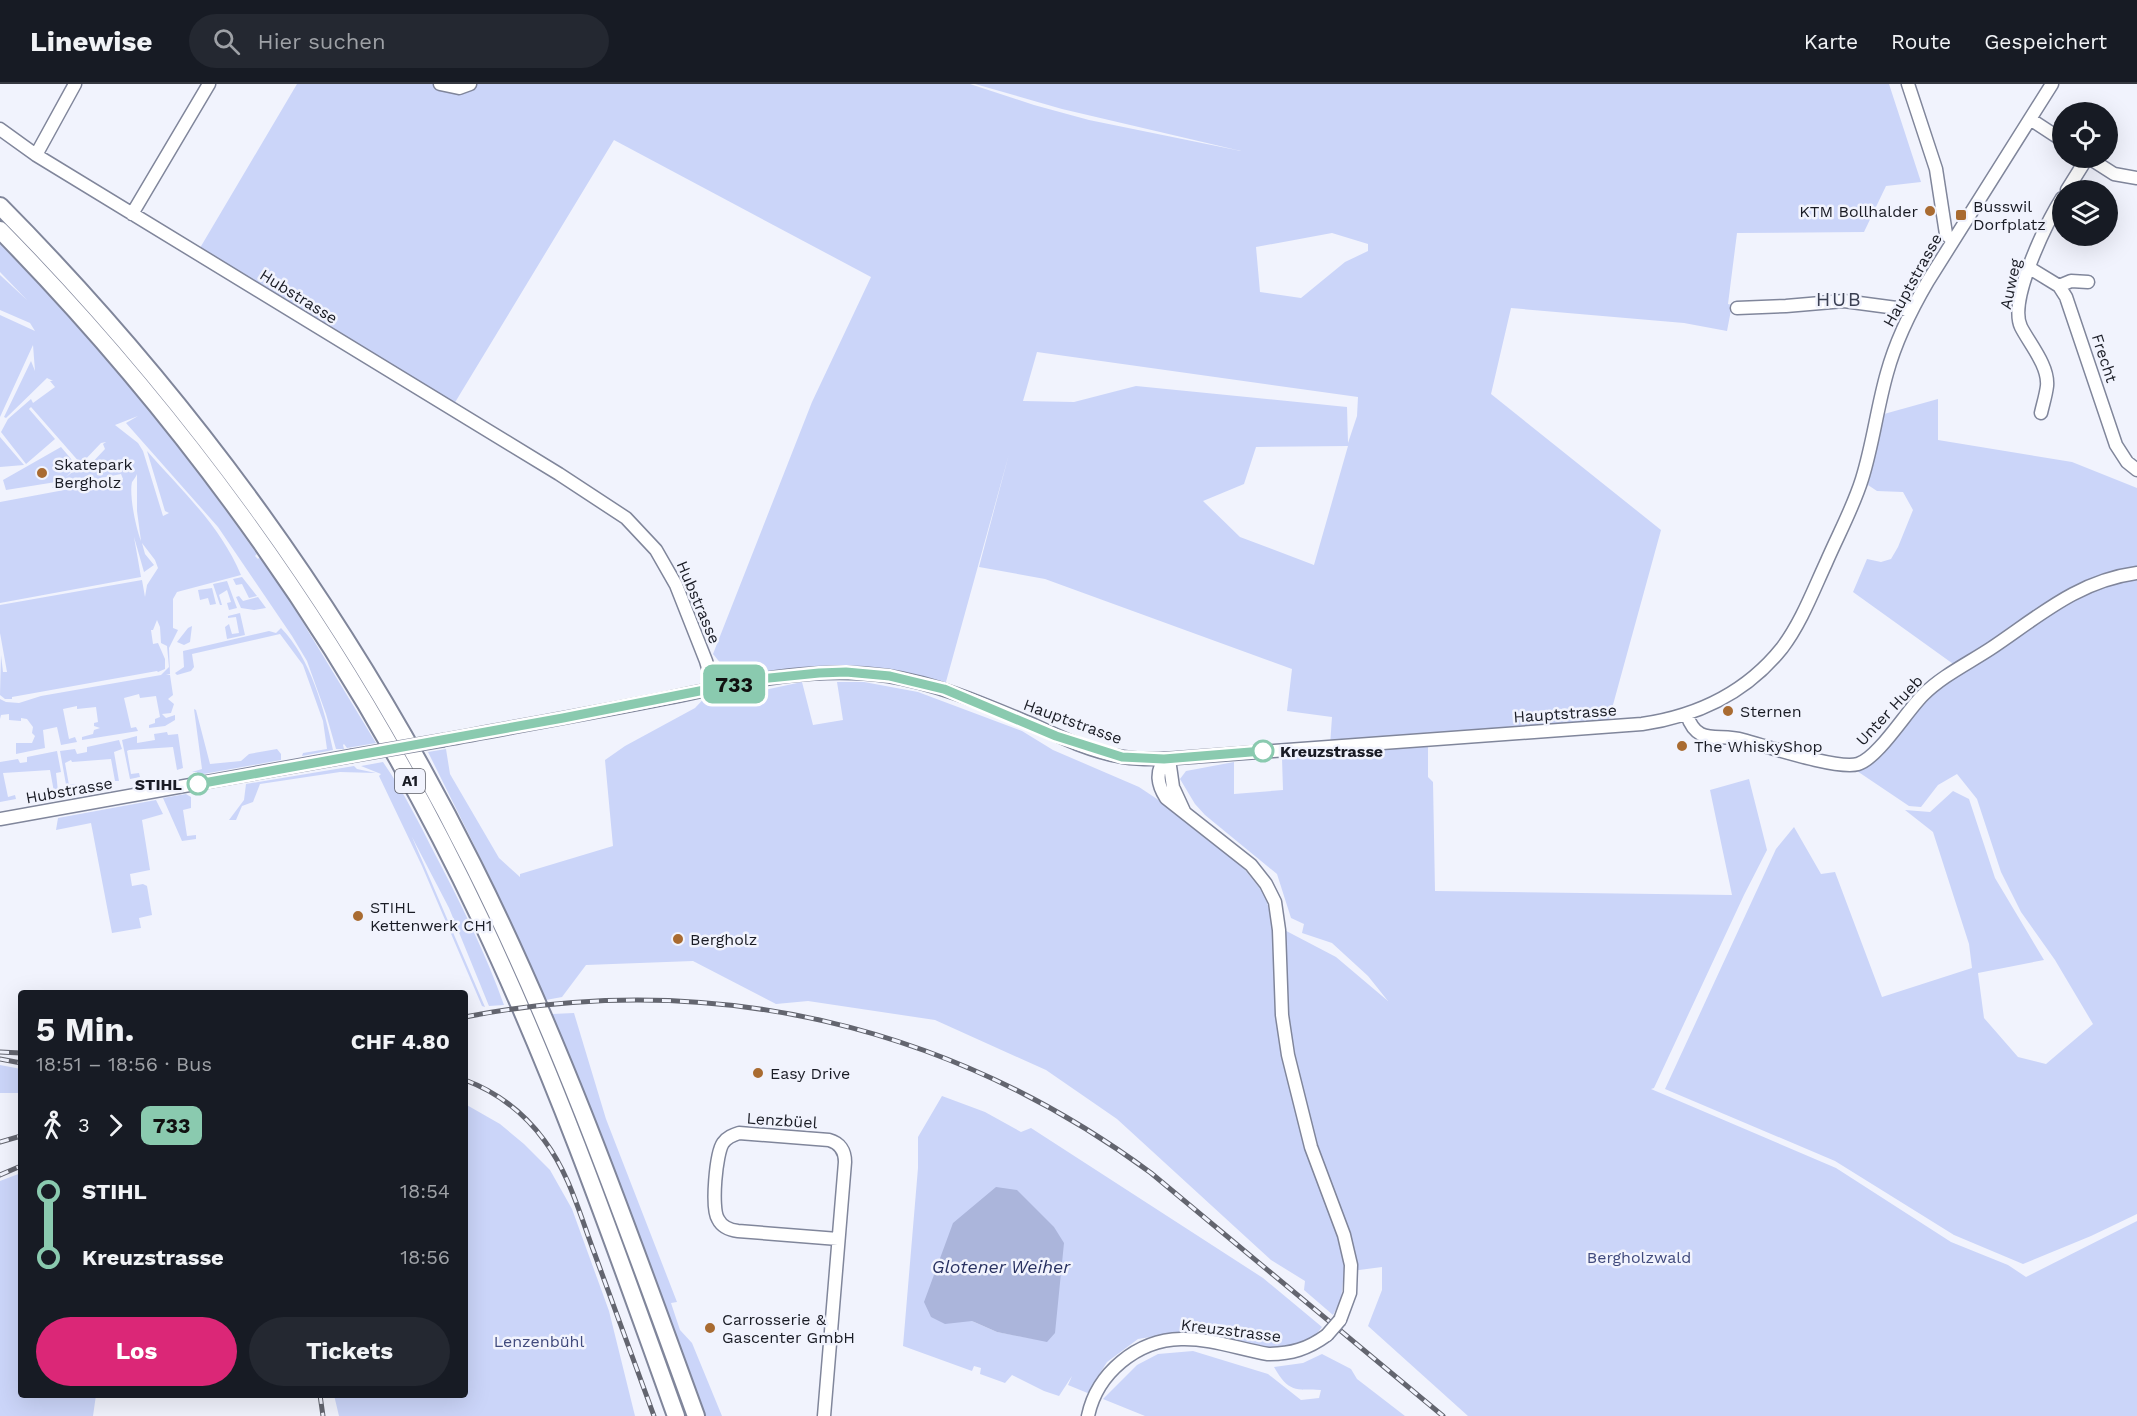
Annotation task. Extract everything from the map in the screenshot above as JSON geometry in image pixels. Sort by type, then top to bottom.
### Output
[{"type":"highway","name":"A1","points":[[0,206],[99,311],[154,374],[212,447],[303,573],[388,706],[474,867],[531,987],[610,1184],[696,1416]]},
{"type":"highway","name":"A1","points":[[0,230],[116,355],[213,476],[305,606],[393,749],[460,876],[517,1001],[578,1148],[676,1416]]},
{"type":"street","points":[[36,155],[75,84]]},
{"type":"street","points":[[132,214],[209,84]]},
{"type":"street","points":[[440,84],[459,88],[470,84]]},
{"type":"street","points":[[1908,84],[1936,169],[1946,234],[1953,241]]},
{"type":"street","name":"Hauptstrasse","points":[[714,688],[809,673],[846,672],[890,676],[944,689],[1056,736],[1100,751],[1130,758],[1164,759],[1642,724],[1687,715],[1732,694],[1749,682],[1783,647],[1798,623],[1862,479],[1887,375],[1897,342],[1910,312],[2052,84]]},
{"type":"street","points":[[2030,119],[2052,134]]},
{"type":"street","name":"Hubstrasse","points":[[0,129],[36,155],[585,489],[626,518],[652,544],[668,569],[702,651],[714,688],[444,740],[0,819]]},
{"type":"street","points":[[2105,168],[2115,174],[2137,178]]},
{"type":"street","name":"Auweg","points":[[2041,413],[2047,381],[2039,360],[2021,327],[2018,313],[2028,267],[2052,215]]},
{"type":"street","points":[[2028,267],[2059,286],[2071,280],[2088,282]]},
{"type":"street","name":"Frecht","points":[[2059,286],[2071,308],[2116,445],[2127,462],[2137,470]]},
{"type":"street","points":[[1737,308],[1844,301],[1904,309],[1910,312]]},
{"type":"street","name":"Unter Hueb","points":[[1687,715],[1692,730],[1702,735],[1735,738],[1846,765],[1858,764],[1870,757],[1908,711],[1937,682],[1988,650],[2050,606],[2083,587],[2121,575],[2137,573]]},
{"type":"street","name":"Kreuzstrasse","points":[[1088,1416],[1097,1392],[1108,1375],[1124,1359],[1145,1347],[1182,1339],[1199,1340],[1268,1354],[1302,1350],[1327,1335],[1340,1320],[1350,1293],[1351,1265],[1344,1235],[1311,1147],[1288,1055],[1281,1006],[1279,930],[1275,902],[1266,884],[1251,865],[1185,812],[1175,793],[1170,766],[1164,759]]},
{"type":"street","name":"Lenzbüel","points":[[824,1416],[845,1158],[837,1143],[829,1140],[744,1133],[726,1139],[718,1155],[714,1204],[717,1218],[724,1226],[738,1231],[838,1239]]},
{"type":"green space","points":[[297,84],[970,84],[1089,120],[1241,151],[1062,109],[975,84],[1889,84],[1921,182],[1886,186],[1864,232],[1737,233],[1728,304],[1732,305],[1727,331],[1684,323],[1511,308],[1491,394],[1661,530],[1608,723],[1330,746],[1332,717],[1287,711],[1292,669],[1045,579],[979,567],[1009,454],[944,689],[890,676],[760,679],[722,665],[713,654],[812,402],[871,277],[614,140],[451,409],[197,253]],"holes":[[[1332,233],[1368,244],[1368,251],[1345,262],[1301,298],[1260,292],[1256,247]],[[1037,352],[1358,397],[1357,416],[1348,443],[1347,407],[1136,386],[1074,402],[1023,401]],[[1348,446],[1314,565],[1240,537],[1203,501],[1244,484],[1256,447]]]},
{"type":"green space","points":[[0,244],[101,354],[165,430],[225,509],[257,554],[255,556],[258,559],[260,557],[285,593],[376,743],[347,748],[344,744],[344,749],[336,749],[307,661],[218,527],[126,423],[138,416],[115,425],[138,443],[143,451],[163,516],[169,513],[165,511],[147,451],[211,524],[241,575],[177,592],[173,599],[173,628],[178,630],[169,648],[170,674],[166,675],[170,675],[173,695],[168,699],[174,704],[171,713],[162,714],[166,718],[175,715],[175,720],[165,726],[149,728],[149,725],[155,723],[155,719],[160,717],[156,696],[140,698],[139,694],[124,698],[131,728],[136,727],[138,731],[82,740],[82,737],[93,734],[94,730],[100,728],[94,726],[94,723],[98,722],[96,707],[77,709],[77,706],[63,709],[69,739],[75,737],[77,742],[61,745],[57,727],[43,730],[45,748],[16,754],[16,743],[32,743],[35,736],[32,733],[33,727],[27,719],[9,720],[9,714],[1,715],[0,719],[0,699],[19,703],[41,696],[161,675],[169,667],[167,646],[161,643],[157,620],[151,630],[153,644],[158,643],[165,659],[165,669],[12,697],[12,699],[5,699],[0,695],[1,655],[3,672],[7,672],[0,633],[0,605],[142,580],[145,597],[147,585],[158,568],[142,543],[145,554],[154,565],[144,572],[134,537],[141,577],[0,603],[0,502],[123,479],[121,474],[52,488],[56,482],[6,490],[3,480],[61,447],[77,466],[66,477],[83,464],[88,467],[105,449],[103,444],[106,442],[101,443],[81,464],[31,407],[29,409],[55,439],[26,464],[1,432],[8,419],[31,399],[33,403],[55,387],[50,381],[53,381],[47,378],[6,418],[4,417],[31,361],[35,371],[33,345],[0,417],[0,315],[35,331],[30,323],[0,310],[0,275],[27,300],[0,272]],"holes":[[[137,474],[137,511],[141,541],[131,495],[132,482]]]},
{"type":"green space","points":[[1938,399],[1938,440],[2072,462],[2137,488],[2137,567],[2086,580],[1956,666],[1853,592],[1867,559],[1881,562],[1891,559],[1913,510],[1903,492],[1877,491],[1868,485],[1884,414]]},
{"type":"green space","points":[[0,437],[24,465],[0,467]]},
{"type":"green space","points":[[242,577],[257,596],[249,598],[242,584],[236,585],[233,579]]},
{"type":"green space","points":[[2137,577],[2137,1214],[2023,1264],[1954,1235],[1835,1161],[1665,1089],[1776,849],[1794,827],[1821,874],[1835,872],[1882,997],[1972,968],[1969,944],[1933,832],[1905,810],[1930,812],[1953,791],[1969,799],[1995,878],[2044,960],[1978,973],[1984,1018],[2018,1057],[2046,1064],[2093,1024],[2055,960],[2021,912],[2001,872],[1977,799],[1957,774],[1938,785],[1921,807],[1909,806],[1857,771],[1886,748],[1912,712],[1946,681],[2092,587]]},
{"type":"green space","points":[[227,581],[237,608],[229,610],[227,603],[231,602],[227,590],[219,595],[222,605],[220,605],[213,584]]},
{"type":"green space","points":[[212,588],[216,604],[210,605],[208,598],[200,600],[198,590]]},
{"type":"green space","points":[[239,596],[243,601],[258,597],[266,608],[254,610],[241,608],[236,597]]},
{"type":"green space","points":[[240,613],[245,635],[227,639],[225,627],[229,624],[232,634],[239,633],[236,617],[228,618],[228,616]]},
{"type":"green space","points":[[192,626],[190,642],[184,645],[177,642],[188,628]]},
{"type":"green space","points":[[281,628],[300,654],[315,685],[333,750],[302,756],[303,753],[327,749],[323,721],[303,665],[280,634],[192,654],[194,667],[191,671],[177,675],[175,673],[184,667],[183,651],[269,631],[276,633]]},
{"type":"green space","name":"Bergholzwald","points":[[802,682],[813,725],[843,720],[837,682],[864,682],[918,692],[1022,731],[1053,750],[1139,787],[1175,811],[1242,866],[1265,895],[1273,924],[1336,957],[1388,1001],[1368,976],[1332,943],[1302,933],[1304,924],[1291,918],[1277,874],[1205,815],[1195,804],[1180,779],[1186,771],[1234,762],[1234,794],[1283,790],[1282,758],[1428,745],[1428,777],[1433,782],[1435,891],[1732,895],[1710,790],[1749,779],[1767,850],[1654,1088],[1651,1089],[1836,1168],[1951,1242],[2008,1265],[2026,1277],[2137,1221],[2137,1416],[1468,1416],[1368,1326],[1382,1290],[1382,1267],[1344,1272],[1341,1300],[1333,1315],[1304,1290],[1305,1281],[1271,1260],[1117,1119],[1046,1070],[935,1020],[808,1001],[776,1004],[693,961],[586,965],[562,997],[546,1000],[488,873],[428,752],[446,749],[450,774],[499,858],[520,877],[520,874],[613,846],[605,760],[625,746],[695,708],[714,688],[722,701]]},
{"type":"green space","points":[[194,709],[210,764],[241,761],[249,754],[277,749],[281,754],[281,760],[198,775],[197,772],[192,772],[202,769]]},
{"type":"green space","points":[[167,732],[168,735],[178,734],[183,768],[177,770],[173,747],[129,750],[127,751],[131,774],[139,773],[140,777],[130,779],[122,740],[137,736],[137,743],[155,740],[154,734]]},
{"type":"green space","points":[[119,740],[122,749],[114,752],[119,781],[115,781],[111,759],[72,762],[71,760],[65,763],[69,785],[77,784],[79,788],[67,790],[60,751],[75,749],[77,754],[87,752],[87,747]]},
{"type":"green space","points":[[57,751],[61,772],[56,773],[58,791],[54,792],[50,770],[3,773],[8,797],[15,795],[16,799],[0,802],[0,762],[18,759],[20,763],[27,762],[27,757]]},
{"type":"green space","points":[[383,762],[412,809],[455,894],[504,1005],[489,1006],[449,908],[412,837],[485,1007],[482,1006],[422,866],[379,776],[381,774],[361,766]]},
{"type":"green space","points":[[354,766],[357,769],[376,773],[340,772],[260,784],[253,802],[242,806],[236,820],[229,820],[244,800],[246,784]]},
{"type":"green space","points":[[186,794],[191,797],[191,808],[183,810],[187,836],[196,835],[196,839],[182,841],[163,798]]},
{"type":"green space","points":[[156,800],[163,814],[142,820],[150,870],[130,874],[132,886],[143,884],[147,886],[152,915],[139,918],[141,928],[112,933],[91,823],[56,830],[58,818]]},
{"type":"green space","points":[[574,1013],[606,1119],[677,1302],[671,1303],[680,1330],[692,1343],[722,1416],[706,1416],[593,1114],[552,1014]]},
{"type":"green space","points":[[0,1065],[18,1068],[18,1093],[0,1093]]},
{"type":"green space","points":[[942,1096],[985,1112],[1021,1132],[1031,1128],[1263,1278],[1322,1327],[1315,1336],[1296,1345],[1262,1348],[1187,1331],[1138,1339],[1107,1362],[1092,1386],[1090,1394],[1068,1385],[1072,1376],[1059,1396],[1012,1375],[1005,1383],[980,1374],[981,1368],[974,1366],[972,1371],[903,1346],[918,1168],[918,1137]],"holes":[[[972,1321],[1046,1341],[997,1332]]]},
{"type":"green space","name":"Lenzenbühl","points":[[468,1106],[500,1124],[524,1144],[550,1170],[572,1209],[609,1311],[635,1416],[339,1416],[335,1398],[468,1398]]},
{"type":"green space","points":[[18,1174],[18,1398],[96,1398],[93,1416],[0,1416],[0,1181]]},
{"type":"green space","points":[[1193,1351],[1268,1374],[1301,1400],[1319,1398],[1321,1390],[1293,1388],[1284,1381],[1274,1367],[1303,1363],[1322,1354],[1351,1369],[1357,1379],[1405,1416],[1145,1416],[1103,1399],[1137,1365],[1158,1354]]},
{"type":"water","name":"Glotener Weiher","points":[[996,1187],[1017,1190],[1054,1227],[1064,1243],[1055,1333],[1047,1342],[997,1332],[972,1321],[945,1324],[931,1317],[924,1302],[953,1223]]},
{"type":"railway","points":[[468,1017],[557,1004],[648,1000],[737,1006],[824,1021],[910,1046],[993,1079],[1074,1122],[1151,1173],[1443,1416]]},
{"type":"railway","points":[[0,1052],[18,1053]]},
{"type":"railway","points":[[0,1059],[18,1062]]},
{"type":"railway","points":[[468,1081],[499,1097],[519,1112],[553,1153],[579,1209],[654,1416]]},
{"type":"railway","points":[[0,1142],[18,1137]]},
{"type":"railway","points":[[0,1175],[18,1167]]},
{"type":"railway","points":[[320,1398],[323,1416]]},
{"type":"bus line","name":"733","points":[[198,784],[563,718],[760,679],[846,672],[890,676],[944,689],[1056,736],[1122,757],[1164,759],[1263,751]]},
{"type":"place","name":"KTM Bollhalder","points":[[1930,211]]},
{"type":"place","name":"Busswil Dorfplatz","points":[[1961,215]]},
{"type":"place","name":"Skatepark Bergholz","points":[[42,473]]},
{"type":"place","name":"Sternen","points":[[1728,711]]},
{"type":"place","name":"The WhiskyShop","points":[[1682,746]]},
{"type":"place","name":"Kreuzstrasse","points":[[1263,751]]},
{"type":"place","name":"STIHL","points":[[198,784]]},
{"type":"place","name":"STIHL Kettenwerk CH1","points":[[358,916]]},
{"type":"place","name":"Bergholz","points":[[678,939]]},
{"type":"place","name":"Easy Drive","points":[[758,1073]]},
{"type":"place","name":"Carrosserie & Gascenter GmbH","points":[[710,1328]]},
{"type":"district","name":"HUB","points":[[1839,299]]}]
